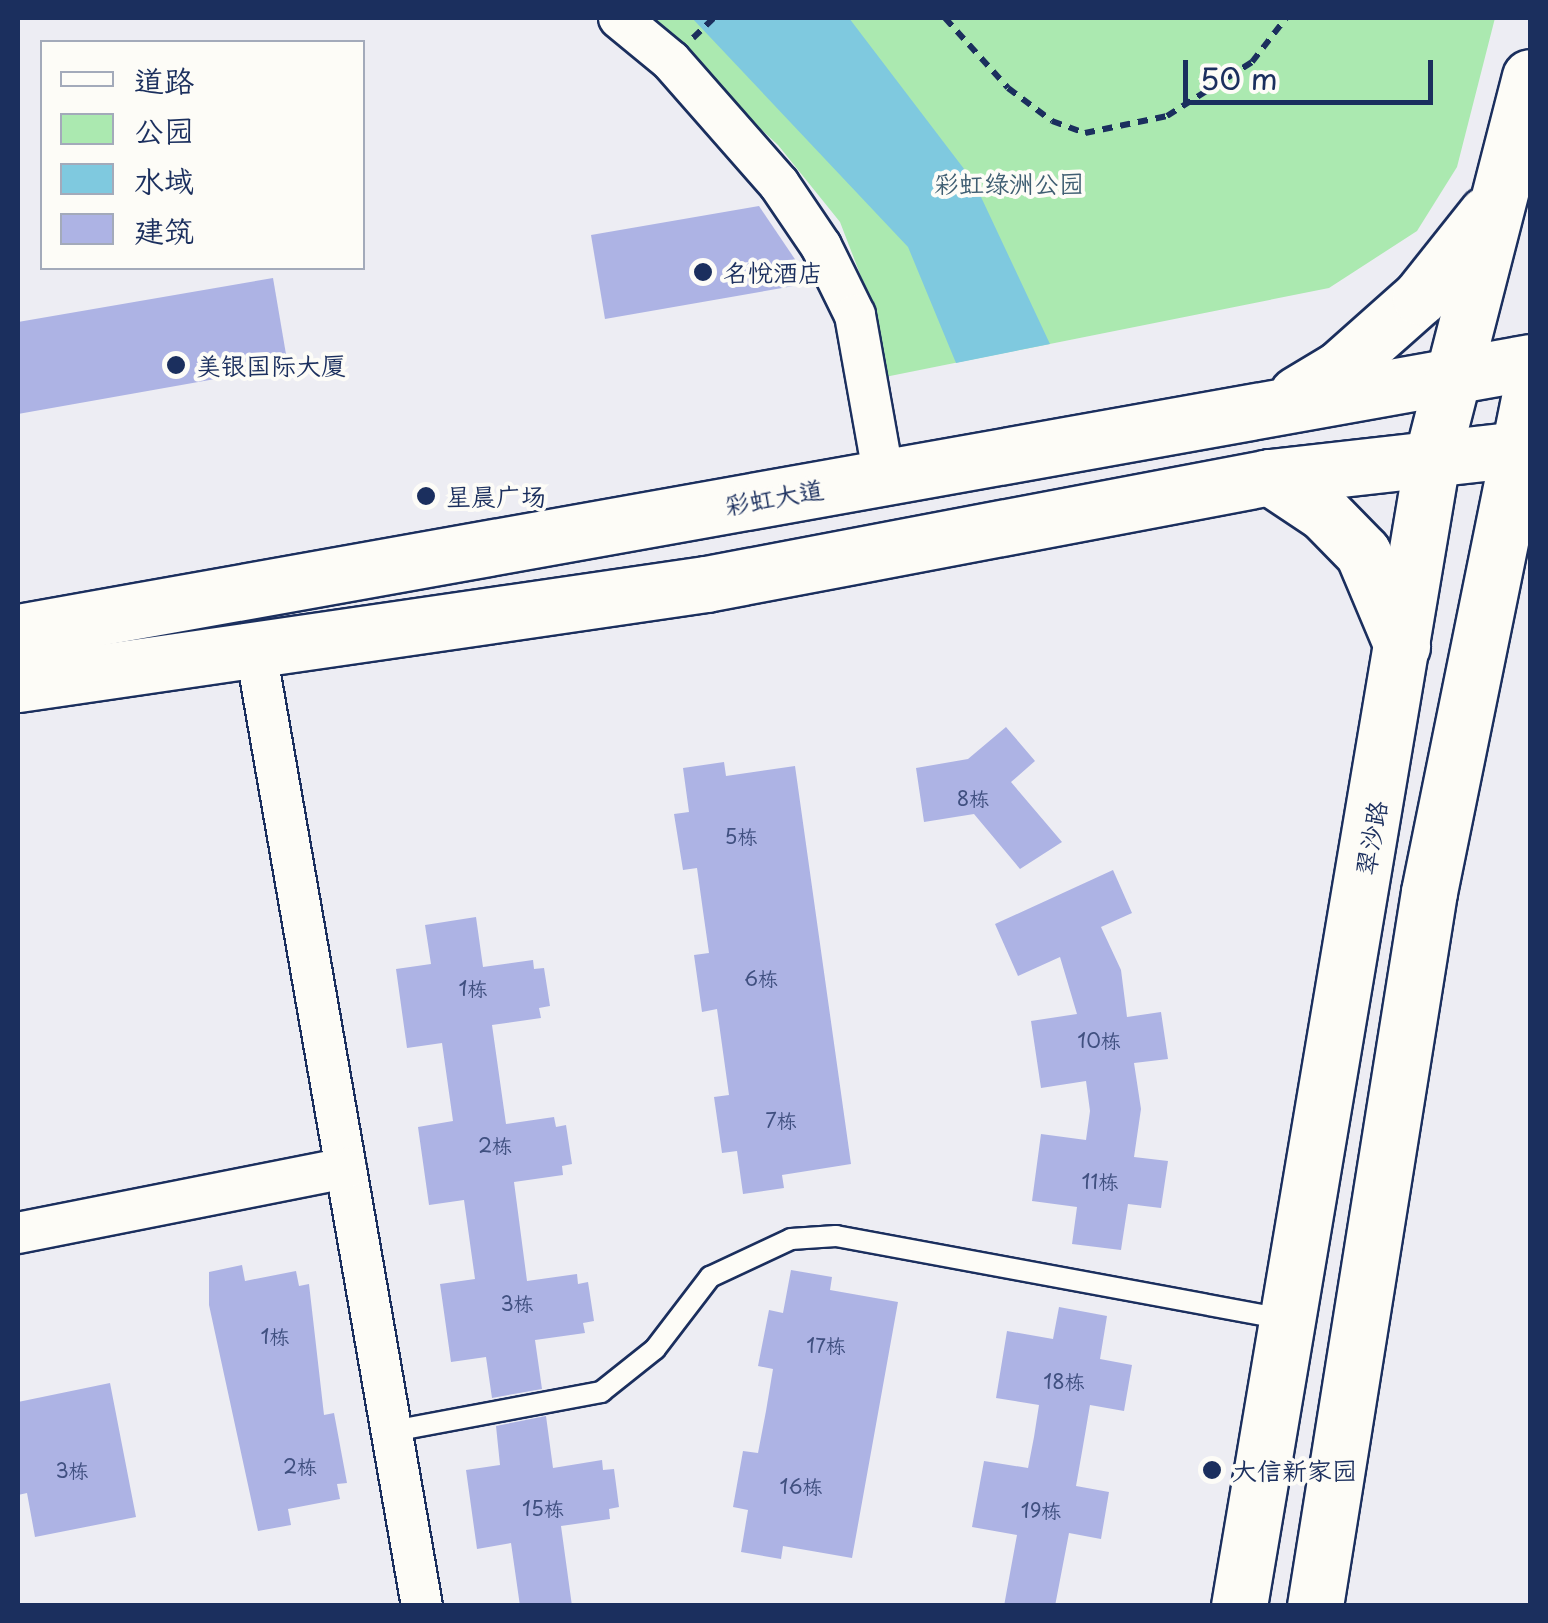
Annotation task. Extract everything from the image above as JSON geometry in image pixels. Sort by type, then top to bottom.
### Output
[{"type":"main road","name":"翠沙路","points":[[1239,1606],[1433,454],[1530,77]]},
{"type":"main road","points":[[1278,405],[1339,370],[1420,297],[1501,196]]},
{"type":"main road","name":"彩虹大道","points":[[18,632],[1530,362]]},
{"type":"main road","points":[[1315,1606],[1429,892],[1530,394]]},
{"type":"main road","points":[[18,684],[706,584],[1270,477],[1433,454],[1522,448]]},
{"type":"main road","points":[[1270,477],[1324,513],[1364,553],[1402,646]]},
{"type":"main road","points":[[1482,633],[1530,588]]},
{"type":"street","points":[[619,18],[683,74],[779,184],[821,246],[856,314],[884,477]]},
{"type":"street","points":[[256,652],[422,1606]]},
{"type":"street","points":[[18,1232],[346,1168]]},
{"type":"lane","points":[[393,1431],[602,1392],[655,1349],[710,1277],[791,1239],[836,1236],[1288,1320]]},
{"type":"path","points":[[693,38],[714,18]]},
{"type":"path","points":[[946,18],[1008,88],[1052,122],[1085,133],[1168,116],[1252,62],[1286,18]]},
{"type":"green space","name":"彩虹绿洲公园","points":[[641,18],[1495,18],[1457,167],[1417,231],[1329,288],[880,378],[870,300],[840,222],[778,145]]},
{"type":"water","points":[[692,18],[849,18],[974,182],[1050,344],[956,363],[908,247]]},
{"type":"building","points":[[759,206],[811,283],[605,319],[591,235]]},
{"type":"building","points":[[273,278],[288,366],[18,414],[18,322]]},
{"type":"building","points":[[1006,727],[1035,761],[1011,782],[1062,842],[1020,869],[974,814],[924,822],[916,768],[968,759]]},
{"type":"building","points":[[724,762],[726,776],[795,766],[851,1164],[782,1175],[784,1188],[743,1194],[737,1151],[722,1153],[714,1097],[729,1095],[717,1009],[702,1012],[694,955],[709,953],[697,868],[683,870],[674,814],[689,812],[683,768]]},
{"type":"building","points":[[1113,870],[1132,913],[1101,927],[1121,970],[1127,1017],[1161,1012],[1168,1059],[1134,1063],[1141,1109],[1134,1157],[1168,1161],[1161,1208],[1128,1204],[1121,1250],[1072,1244],[1077,1207],[1032,1201],[1041,1134],[1086,1140],[1090,1111],[1086,1081],[1041,1088],[1031,1021],[1077,1014],[1060,957],[1018,976],[995,924]]},
{"type":"building","points":[[476,917],[483,967],[533,960],[534,969],[544,968],[550,1006],[539,1008],[541,1018],[492,1025],[506,1124],[554,1117],[556,1127],[566,1125],[572,1164],[562,1166],[563,1175],[514,1182],[527,1281],[577,1274],[578,1284],[588,1282],[594,1321],[583,1323],[585,1333],[535,1340],[542,1389],[492,1398],[486,1357],[451,1362],[440,1284],[475,1279],[464,1200],[429,1205],[418,1127],[453,1121],[442,1043],[407,1048],[396,969],[431,964],[425,925]]},
{"type":"building","points":[[242,1265],[245,1281],[296,1271],[299,1286],[309,1284],[324,1415],[334,1413],[347,1483],[337,1484],[340,1499],[288,1509],[291,1525],[258,1531],[209,1305],[209,1272]]},
{"type":"building","points":[[791,1270],[832,1277],[830,1290],[898,1302],[852,1558],[783,1546],[781,1559],[741,1552],[748,1510],[733,1507],[743,1451],[758,1453],[773,1369],[758,1366],[769,1310],[783,1313]]},
{"type":"building","points":[[1059,1307],[1107,1316],[1100,1359],[1132,1365],[1124,1411],[1090,1405],[1076,1486],[1109,1492],[1101,1539],[1069,1533],[1055,1606],[1004,1606],[1017,1535],[972,1527],[984,1461],[1028,1468],[1034,1437],[1039,1405],[996,1398],[1007,1331],[1053,1339]]},
{"type":"building","points":[[110,1383],[136,1517],[35,1537],[27,1493],[18,1495],[18,1402]]},
{"type":"building","points":[[546,1416],[553,1468],[602,1460],[603,1470],[614,1469],[619,1507],[609,1509],[610,1519],[561,1526],[572,1606],[520,1606],[511,1543],[477,1549],[466,1470],[500,1465],[496,1426]]},
{"type":"place","name":"名悦酒店","points":[[703,272]]},
{"type":"place","name":"美银国际大厦","points":[[176,365]]},
{"type":"place","name":"星晨广场","points":[[426,496]]},
{"type":"place","name":"大信新家园","points":[[1212,1470]]}]
